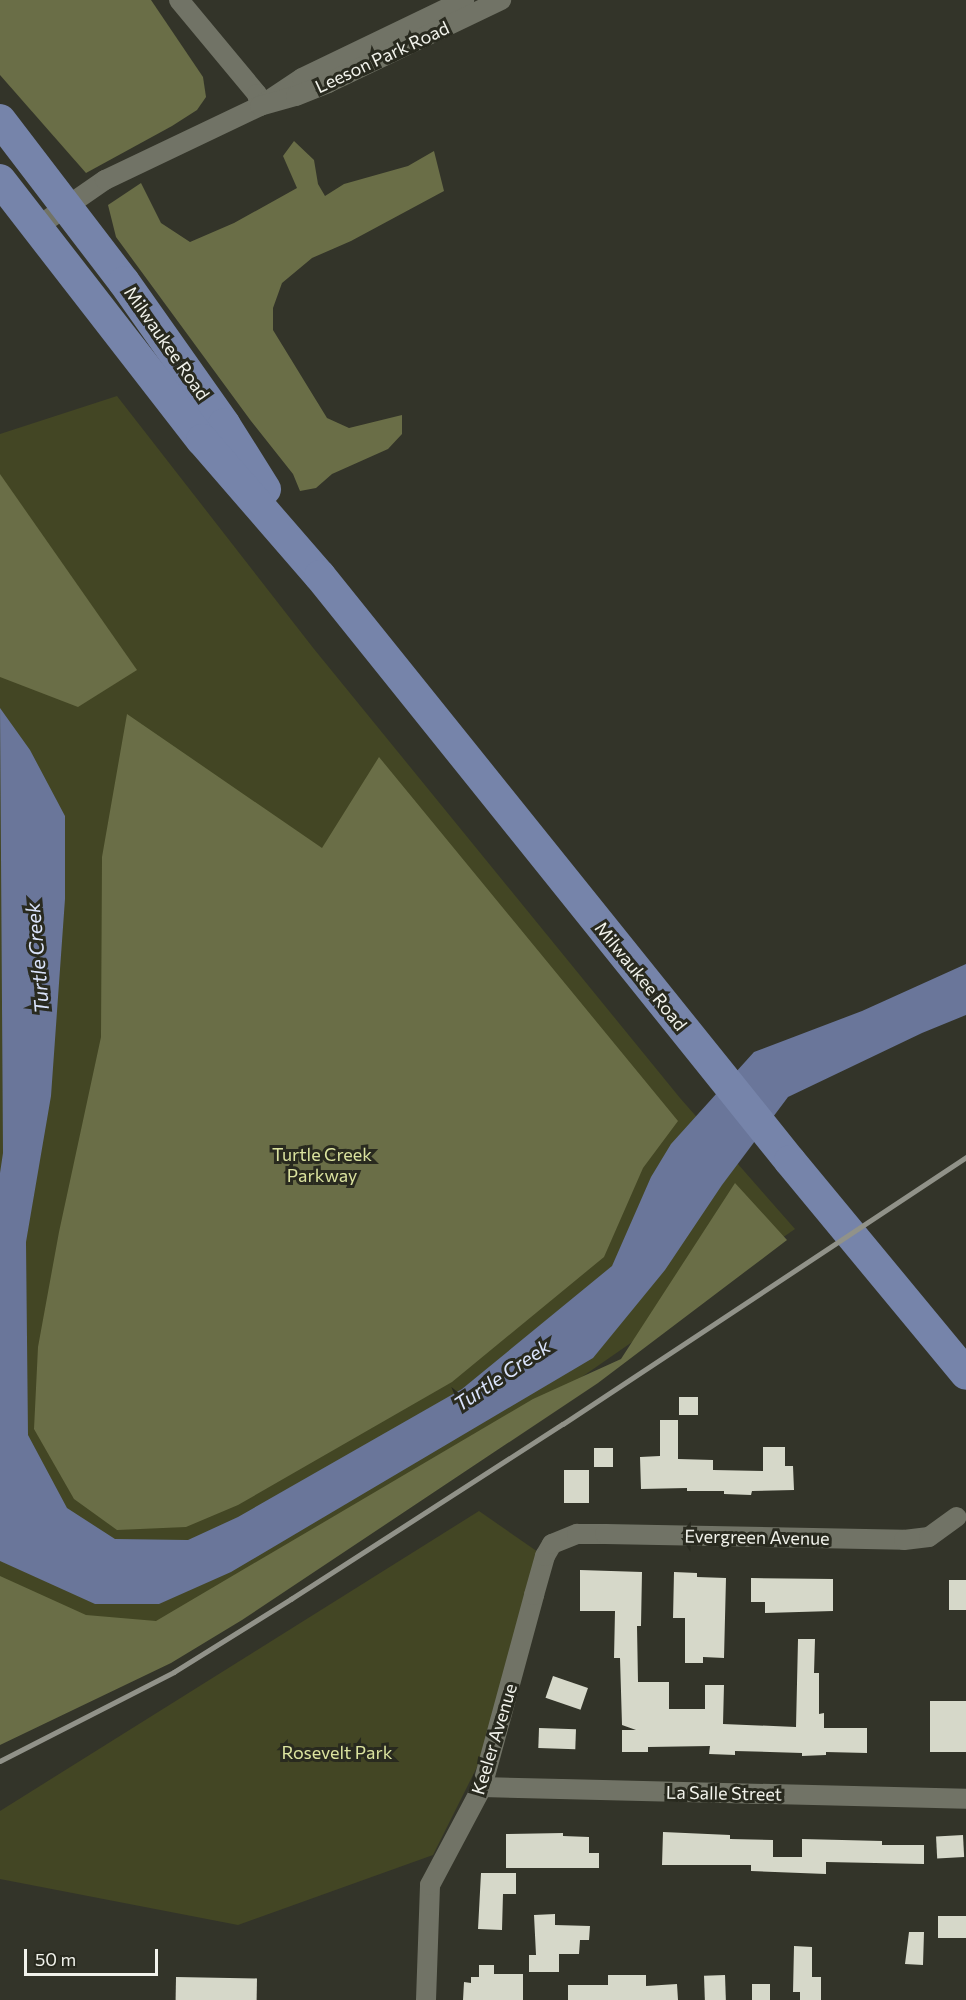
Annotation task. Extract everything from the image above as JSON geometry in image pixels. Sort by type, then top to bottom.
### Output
[{"type":"main road","name":"Milwaukee Road","points":[[0,120],[67,205],[224,424],[320,576]]},
{"type":"main road","name":"Milwaukee Road","points":[[0,180],[202,441],[320,576],[790,1161],[966,1374]]},
{"type":"street","points":[[179,0],[257,94],[260,106]]},
{"type":"street","name":"Leeson Park Road","points":[[37,227],[105,180],[260,106],[302,78],[464,0]]},
{"type":"street","name":"Leeson Park Road","points":[[260,106],[296,96],[328,83],[501,0]]},
{"type":"street","name":"Evergreen Avenue","points":[[552,1544],[577,1534],[904,1540],[929,1537],[957,1517]]},
{"type":"street","name":"Keeler Avenue","points":[[426,2000],[430,1885],[482,1787],[545,1556],[552,1544]]},
{"type":"street","name":"La Salle Street","points":[[482,1787],[966,1799]]},
{"type":"green space","points":[[0,0],[151,0],[203,77],[206,97],[197,110],[172,126],[86,173],[0,75]]},
{"type":"green space","points":[[294,141],[314,160],[318,184],[325,196],[344,184],[408,166],[434,151],[444,191],[351,241],[312,258],[282,283],[273,308],[273,330],[327,418],[349,428],[402,415],[402,434],[388,449],[332,474],[316,488],[300,491],[293,474],[251,421],[116,237],[108,205],[141,183],[161,223],[190,242],[234,223],[297,188],[283,156]]},
{"type":"green space","name":"Turtle Creek Parkway","points":[[117,396],[314,649],[680,1098],[795,1229],[442,1474],[0,1731],[0,434]]},
{"type":"green space","points":[[0,474],[137,670],[78,707],[0,677]]},
{"type":"green space","points":[[127,714],[322,848],[379,757],[678,1121],[643,1168],[604,1257],[452,1382],[238,1505],[186,1527],[117,1530],[74,1499],[34,1429],[38,1347],[59,1232],[101,1037],[102,857]]},
{"type":"green space","points":[[735,1183],[787,1240],[598,1383],[242,1620],[171,1663],[0,1745],[0,1576],[86,1615],[156,1621],[533,1399],[621,1359]]},
{"type":"green space","name":"Rosevelt Park","points":[[479,1511],[538,1552],[480,1761],[433,1855],[238,1925],[0,1879],[0,1811]]},
{"type":"water","name":"Turtle Creek","points":[[0,708],[30,750],[65,816],[65,899],[51,1096],[26,1242],[28,1435],[67,1508],[115,1539],[188,1540],[238,1517],[462,1389],[612,1266],[651,1177],[671,1144],[754,1052],[862,1011],[966,964],[966,1015],[922,1033],[788,1097],[722,1185],[665,1270],[593,1358],[231,1572],[159,1604],[95,1604],[0,1561],[0,1173],[3,1153]]},
{"type":"building","points":[[679,1397],[698,1397],[698,1415],[679,1415]]},
{"type":"building","points":[[660,1420],[678,1420],[678,1459],[713,1460],[713,1470],[763,1471],[763,1447],[785,1447],[785,1466],[793,1466],[794,1490],[752,1491],[751,1495],[724,1494],[724,1491],[687,1491],[687,1488],[641,1489],[640,1457],[660,1456]]},
{"type":"building","points":[[594,1448],[613,1448],[613,1467],[594,1467]]},
{"type":"building","points":[[564,1470],[589,1470],[589,1503],[564,1503]]},
{"type":"building","points":[[580,1570],[642,1572],[641,1626],[637,1626],[638,1682],[669,1682],[669,1709],[705,1709],[705,1685],[724,1685],[723,1724],[796,1727],[798,1639],[815,1639],[814,1673],[819,1673],[819,1714],[824,1713],[824,1728],[867,1728],[867,1753],[826,1752],[826,1755],[802,1756],[802,1753],[735,1751],[735,1755],[709,1754],[710,1746],[648,1747],[648,1752],[622,1752],[622,1730],[636,1730],[622,1725],[620,1658],[614,1658],[615,1611],[580,1611]]},
{"type":"building","points":[[674,1572],[697,1573],[697,1577],[726,1578],[724,1658],[703,1657],[703,1663],[685,1663],[685,1618],[673,1618]]},
{"type":"building","points":[[751,1578],[833,1579],[833,1611],[765,1613],[765,1602],[751,1602]]},
{"type":"building","points":[[949,1580],[966,1580],[966,1610],[949,1610]]},
{"type":"building","points":[[553,1676],[588,1688],[580,1710],[546,1698]]},
{"type":"building","points":[[930,1701],[966,1701],[966,1752],[930,1752]]},
{"type":"building","points":[[539,1728],[576,1729],[575,1749],[538,1748]]},
{"type":"building","points":[[663,1832],[730,1835],[730,1839],[773,1840],[773,1857],[802,1857],[802,1839],[882,1841],[882,1845],[924,1845],[924,1864],[826,1862],[826,1874],[751,1871],[751,1865],[662,1865]]},
{"type":"building","points":[[563,1833],[563,1836],[589,1837],[589,1853],[599,1853],[599,1868],[506,1868],[506,1834]]},
{"type":"building","points":[[963,1835],[964,1857],[937,1858],[936,1836]]},
{"type":"building","points":[[481,1873],[516,1873],[516,1894],[503,1894],[502,1930],[478,1929]]},
{"type":"building","points":[[555,1914],[555,1925],[590,1926],[589,1940],[580,1940],[579,1954],[559,1954],[559,1972],[529,1972],[529,1955],[536,1955],[534,1915]]},
{"type":"building","points":[[938,1916],[966,1916],[966,1938],[938,1938]]},
{"type":"building","points":[[909,1932],[924,1932],[923,1965],[905,1964]]},
{"type":"building","points":[[794,1946],[812,1947],[812,1977],[821,1977],[821,2000],[800,2000],[800,1992],[793,1992]]},
{"type":"building","points":[[479,1965],[494,1965],[494,1974],[523,1974],[523,2000],[463,2000],[464,1982],[471,1983],[471,1977],[479,1977]]},
{"type":"building","points":[[608,1975],[646,1975],[646,1986],[677,1984],[678,2000],[568,2000],[568,1985],[608,1985]]},
{"type":"building","points":[[725,1975],[726,2000],[705,2000],[704,1976]]},
{"type":"building","points":[[176,1977],[257,1978],[257,2000],[176,2000]]},
{"type":"building","points":[[752,1984],[770,1984],[770,2000],[752,2000]]},
{"type":"railway","points":[[0,1761],[174,1672],[291,1599],[563,1424],[966,1157]]}]
